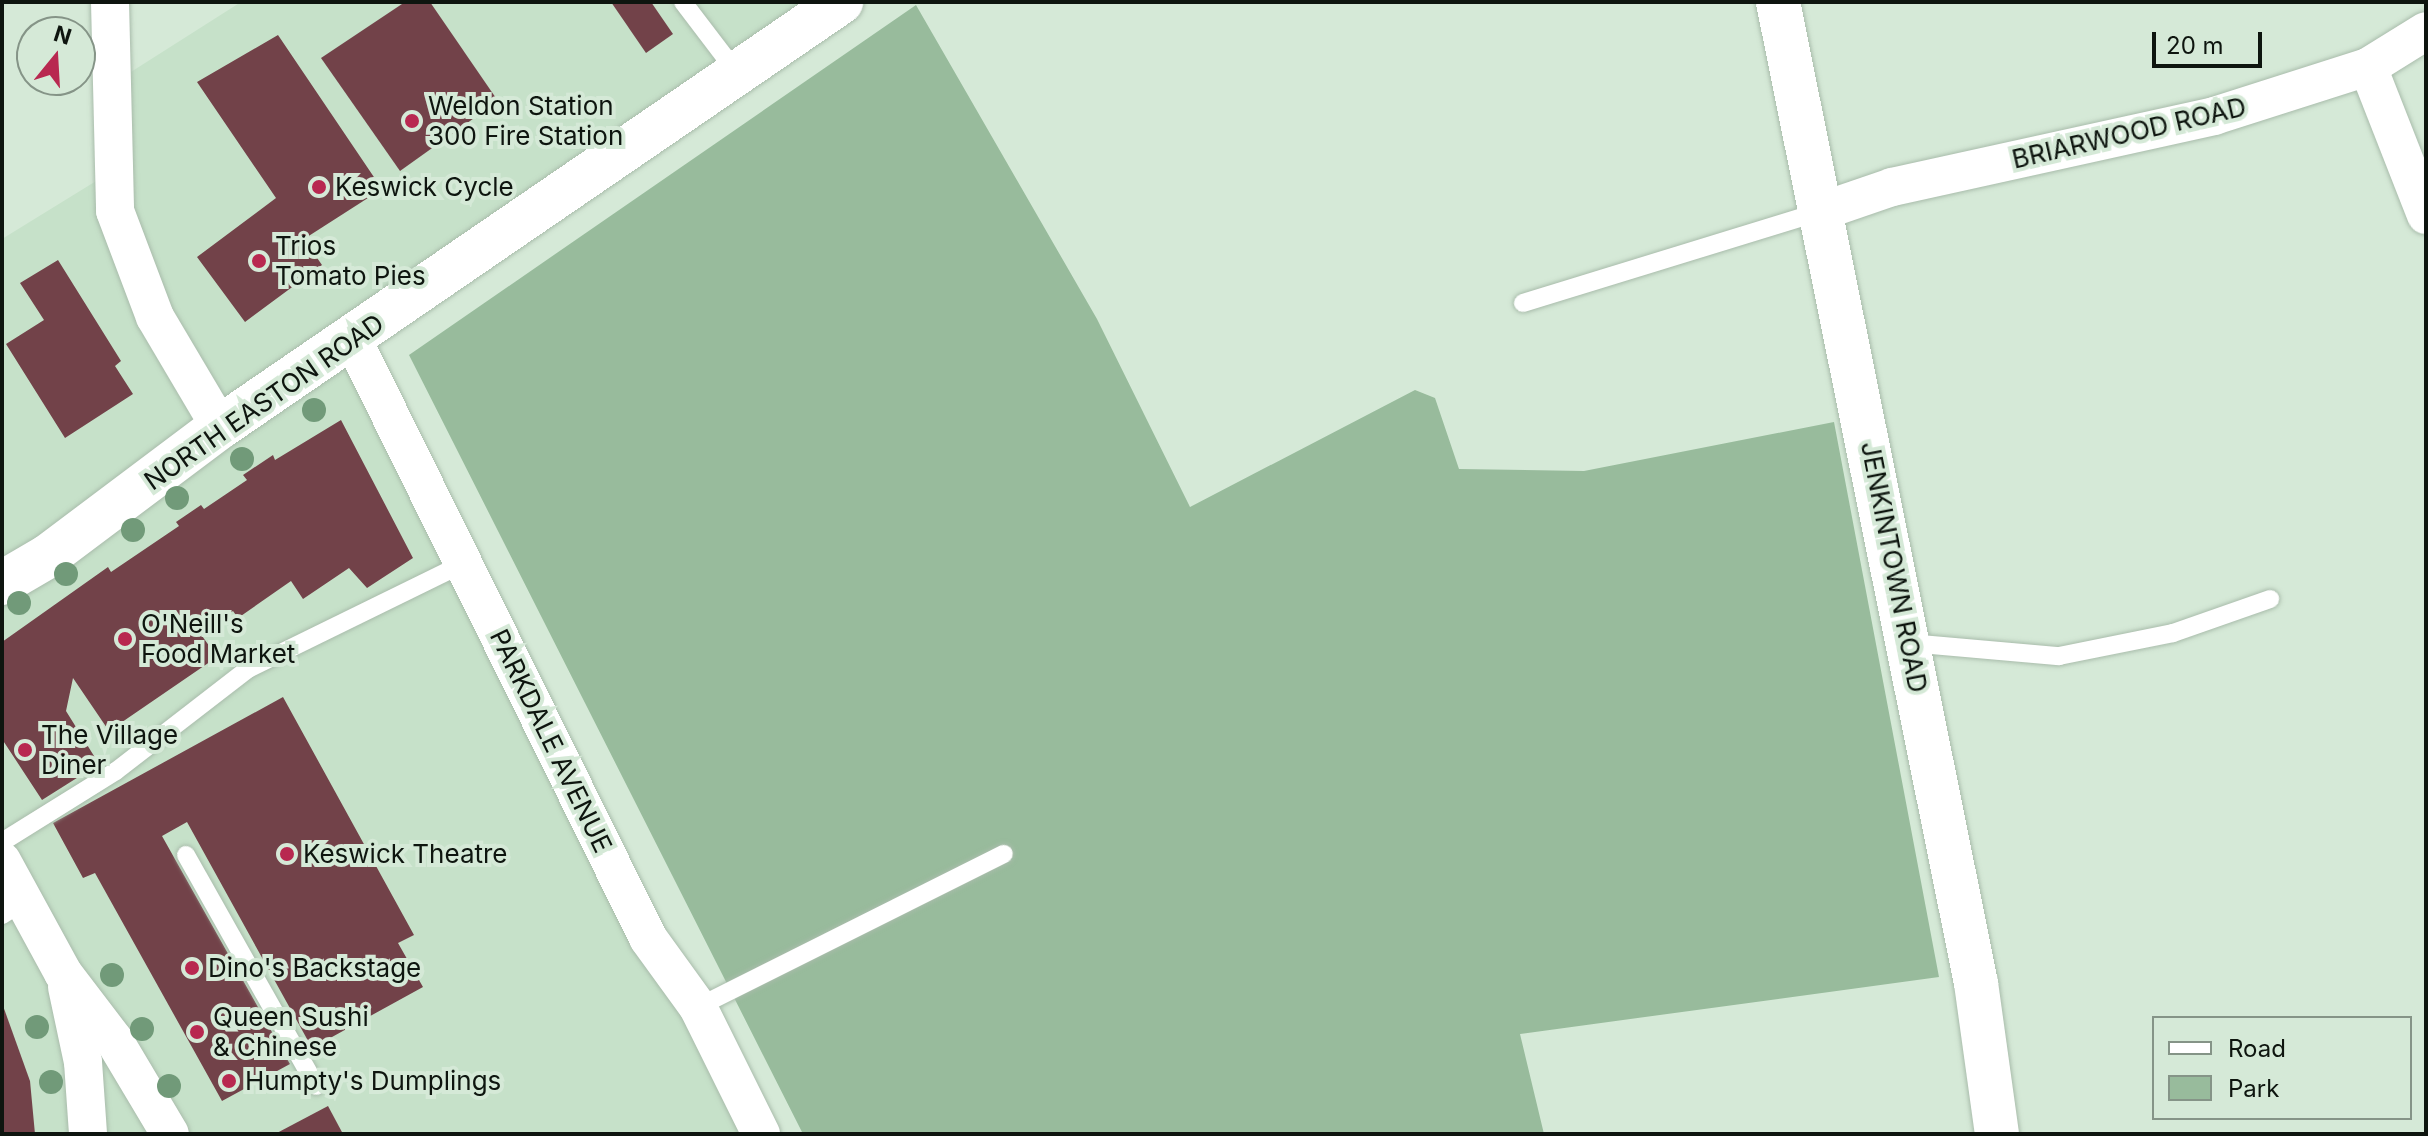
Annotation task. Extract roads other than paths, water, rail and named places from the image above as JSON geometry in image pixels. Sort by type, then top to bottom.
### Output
[{"type":"street","points":[[110,2],[115,211],[155,317],[220,427]]},
{"type":"street","name":"NORTH EASTON ROAD","points":[[2,583],[48,556],[220,427],[353,340],[841,2]]},
{"type":"street","name":"JENKINTOWN ROAD","points":[[1778,2],[1976,983],[1997,1134]]},
{"type":"street","name":"BRIARWOOD ROAD","points":[[1822,211],[1892,187],[2214,116],[2368,67],[2426,31]]},
{"type":"street","points":[[2368,67],[2426,215]]},
{"type":"street","name":"PARKDALE AVENUE","points":[[353,340],[648,938],[698,1007],[761,1134]]},
{"type":"street","points":[[2,861],[13,908],[114,1040],[170,1134]]},
{"type":"street","points":[[63,973],[83,1062],[88,1134]]},
{"type":"lane","points":[[683,2],[738,74]]},
{"type":"lane","points":[[1523,303],[1822,211]]},
{"type":"lane","points":[[2,842],[116,771],[248,669],[464,563]]},
{"type":"lane","points":[[1909,643],[2059,656],[2173,633],[2270,599]]},
{"type":"lane","points":[[698,1007],[1004,854]]},
{"type":"lane","points":[[186,855],[316,1086]]},
{"type":"place","name":"Weldon Station 300 Fire Station","points":[[412,121]]},
{"type":"place","name":"Keswick Cycle","points":[[319,187]]},
{"type":"place","name":"Trios Tomato Pies","points":[[259,261]]},
{"type":"place","name":"O'Neill's Food Market","points":[[125,639]]},
{"type":"place","name":"The Village Diner","points":[[25,750]]},
{"type":"place","name":"Keswick Theatre","points":[[287,854]]},
{"type":"place","name":"Dino's Backstage","points":[[192,968]]},
{"type":"place","name":"Queen Sushi & Chinese","points":[[197,1032]]},
{"type":"place","name":"Humpty's Dumplings","points":[[229,1081]]}]
